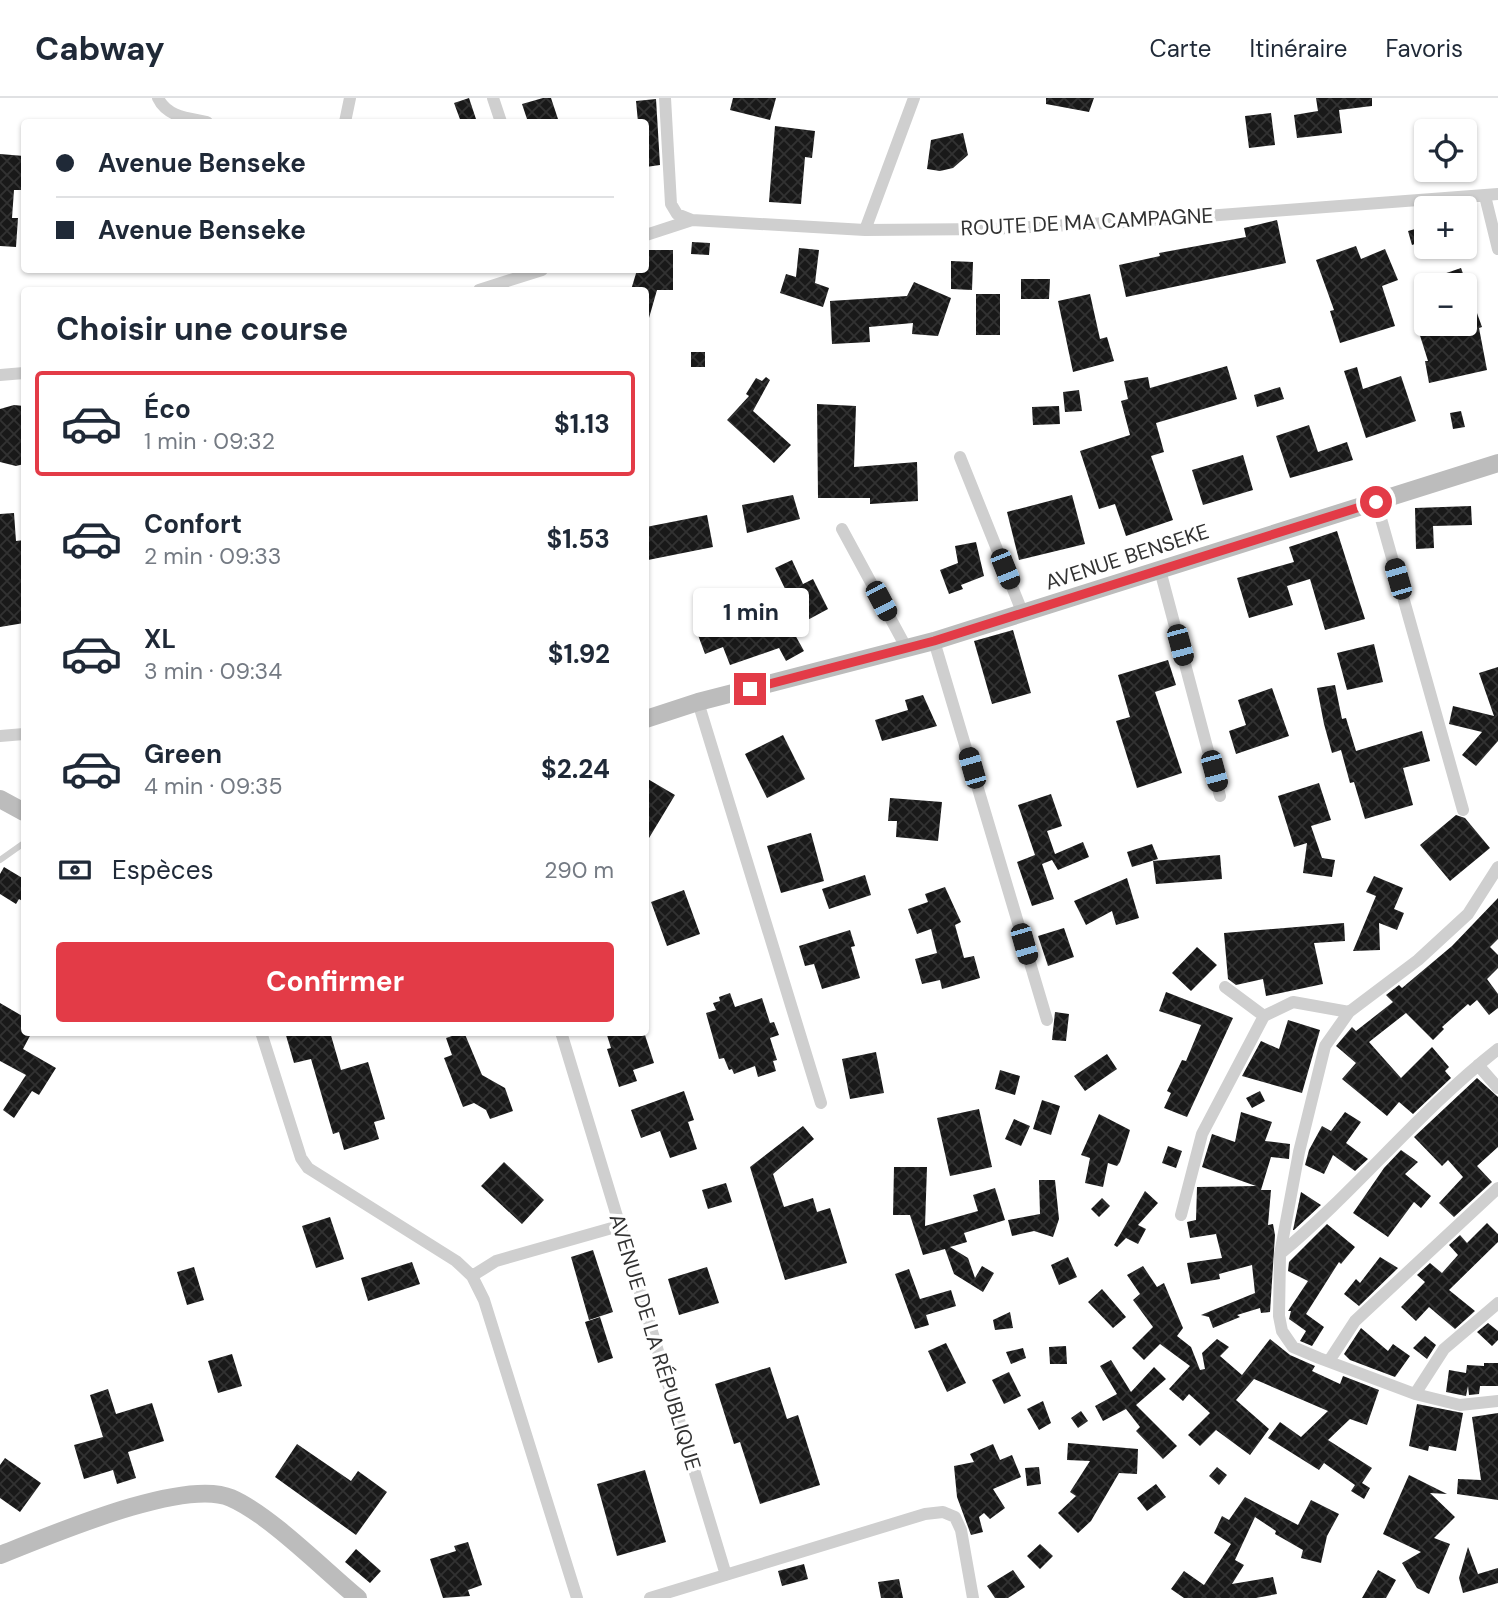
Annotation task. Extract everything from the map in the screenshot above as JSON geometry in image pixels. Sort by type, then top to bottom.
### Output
[{"type":"street","points":[[158,98],[162,108],[195,119]]},
{"type":"street","points":[[346,119],[350,98]]},
{"type":"street","points":[[493,98],[500,119]]},
{"type":"street","name":"ROUTE DE MA CAMPAGNE","points":[[665,98],[671,204],[677,214],[692,220],[865,230],[1127,222],[1491,195]]},
{"type":"street","points":[[865,230],[914,98]]},
{"type":"street","points":[[1491,195],[1498,249]]},
{"type":"street","points":[[649,234],[692,220]]},
{"type":"street","points":[[488,287],[533,273]]},
{"type":"street","points":[[0,375],[21,373]]},
{"type":"street","points":[[960,457],[1023,614]]},
{"type":"street","name":"AVENUE BENSEKE","points":[[649,718],[698,702],[934,641],[1498,463]]},
{"type":"street","points":[[1376,502],[1464,810]]},
{"type":"street","points":[[842,529],[907,649]]},
{"type":"street","points":[[1160,570],[1220,796]]},
{"type":"street","points":[[934,641],[1047,1020]]},
{"type":"street","points":[[698,702],[821,1103]]},
{"type":"street","points":[[0,736],[21,734]]},
{"type":"street","points":[[0,799],[21,810]]},
{"type":"street","points":[[1498,867],[1468,914],[1419,960],[1349,1012],[1325,1046],[1299,1152],[1280,1254],[1282,1331],[1293,1347],[1415,1394],[1460,1405],[1498,1401]]},
{"type":"street","points":[[1225,987],[1264,1016]]},
{"type":"street","points":[[1181,1216],[1202,1134],[1264,1016],[1293,1002],[1349,1012]]},
{"type":"street","points":[[262,1036],[301,1158],[308,1168],[456,1261],[472,1276],[484,1300],[577,1598]]},
{"type":"street","name":"AVENUE DE LA RÉPUBLIQUE","points":[[562,1036],[726,1575]]},
{"type":"street","points":[[1280,1254],[1350,1189],[1439,1097],[1498,1049]]},
{"type":"street","points":[[1478,1065],[1498,1088]]},
{"type":"street","points":[[1329,1361],[1355,1321],[1498,1188]]},
{"type":"street","points":[[472,1276],[496,1261],[619,1226]]},
{"type":"street","points":[[1415,1394],[1444,1349],[1498,1303]]},
{"type":"street","points":[[0,1555],[104,1516],[202,1492],[229,1497],[250,1508],[358,1598]]},
{"type":"street","points":[[650,1598],[925,1514],[943,1513],[955,1517],[961,1530],[973,1598]]},
{"type":"lane","points":[[0,860],[21,845]]},
{"type":"building","points":[[469,98],[476,119],[460,119],[454,103]]},
{"type":"building","points":[[551,98],[558,119],[527,119],[522,104]]},
{"type":"building","points":[[733,98],[776,98],[770,120],[730,110]]},
{"type":"building","points":[[1046,98],[1094,98],[1089,112],[1046,104]]},
{"type":"building","points":[[1316,98],[1372,98],[1372,106],[1339,110],[1342,133],[1297,138],[1294,115],[1318,111]]},
{"type":"building","points":[[656,99],[660,165],[649,167],[649,119],[638,119],[636,101]]},
{"type":"building","points":[[1271,113],[1275,145],[1249,148],[1245,116]]},
{"type":"building","points":[[775,126],[815,131],[812,158],[805,157],[801,204],[769,202]]},
{"type":"building","points":[[963,133],[968,155],[953,168],[940,171],[927,169],[931,140]]},
{"type":"building","points":[[0,154],[21,156],[21,190],[14,190],[12,218],[18,218],[16,247],[0,246]]},
{"type":"building","points":[[1277,220],[1286,263],[1126,297],[1119,265],[1160,256],[1159,253],[1246,237],[1244,228]]},
{"type":"building","points":[[1414,229],[1414,244],[1412,245],[1408,231]]},
{"type":"building","points":[[692,242],[710,243],[709,255],[691,254]]},
{"type":"building","points":[[1356,246],[1361,259],[1385,249],[1398,280],[1382,286],[1395,326],[1340,343],[1330,311],[1334,310],[1316,260]]},
{"type":"building","points":[[799,248],[819,250],[815,283],[829,288],[823,307],[780,293],[786,274],[796,277]]},
{"type":"building","points":[[649,250],[673,250],[673,290],[657,290],[649,318],[649,287],[632,287],[636,273],[649,273]]},
{"type":"building","points":[[951,261],[973,262],[972,290],[951,289]]},
{"type":"building","points":[[1461,268],[1463,273],[1446,273]]},
{"type":"building","points":[[1021,279],[1050,279],[1049,299],[1021,299]]},
{"type":"building","points":[[914,282],[951,298],[938,336],[912,334],[913,323],[869,327],[870,342],[832,344],[830,301],[907,296]]},
{"type":"building","points":[[976,294],[1000,294],[1000,335],[976,335]]},
{"type":"building","points":[[1090,294],[1100,339],[1107,337],[1114,361],[1073,372],[1058,301]]},
{"type":"building","points":[[1477,313],[1482,327],[1479,328],[1487,370],[1429,383],[1425,361],[1428,361],[1420,336],[1477,336]]},
{"type":"building","points":[[691,352],[705,352],[705,367],[691,367]]},
{"type":"building","points":[[1227,366],[1237,399],[1156,423],[1164,452],[1151,456],[1173,520],[1126,536],[1115,504],[1099,509],[1080,451],[1130,435],[1121,401],[1128,399],[1124,381],[1148,377],[1150,388]]},
{"type":"building","points":[[1357,367],[1363,389],[1401,376],[1416,421],[1366,438],[1344,371]]},
{"type":"building","points":[[766,377],[770,380],[753,411],[791,445],[774,463],[727,420],[749,396],[746,394],[756,378],[762,381]]},
{"type":"building","points":[[1280,387],[1284,399],[1257,407],[1254,395]]},
{"type":"building","points":[[1079,390],[1082,411],[1065,412],[1063,392]]},
{"type":"building","points":[[817,404],[856,406],[854,467],[917,462],[918,501],[870,504],[870,498],[818,498]]},
{"type":"building","points":[[21,406],[21,465],[0,462],[0,409]]},
{"type":"building","points":[[1059,406],[1060,424],[1033,425],[1032,407]]},
{"type":"building","points":[[1461,411],[1465,427],[1453,429],[1450,413]]},
{"type":"building","points":[[1309,425],[1318,452],[1347,442],[1353,460],[1290,478],[1276,436]]},
{"type":"building","points":[[1243,455],[1253,490],[1203,505],[1192,470]]},
{"type":"building","points":[[793,495],[800,519],[747,533],[742,505]]},
{"type":"building","points":[[1072,495],[1085,544],[1019,560],[1007,512]]},
{"type":"building","points":[[1471,506],[1472,525],[1433,526],[1434,548],[1416,549],[1415,508]]},
{"type":"building","points":[[14,513],[16,541],[21,540],[21,624],[0,627],[0,514]]},
{"type":"building","points":[[707,515],[713,547],[649,560],[649,526]]},
{"type":"building","points":[[1337,531],[1365,619],[1325,630],[1310,579],[1287,586],[1293,605],[1249,618],[1237,578],[1294,562],[1289,547]]},
{"type":"building","points":[[976,542],[984,576],[961,585],[963,589],[949,594],[940,570],[958,563],[955,546]]},
{"type":"building","points":[[792,560],[803,584],[813,579],[828,609],[802,623],[804,627],[794,633],[804,651],[786,661],[779,648],[730,665],[723,647],[705,654],[698,635],[765,612],[763,608],[788,595],[775,568]]},
{"type":"building","points":[[1013,630],[1031,693],[992,704],[974,641]]},
{"type":"building","points":[[1374,644],[1383,682],[1347,690],[1337,653]]},
{"type":"building","points":[[1168,660],[1176,685],[1155,692],[1182,773],[1137,788],[1116,721],[1130,717],[1118,675]]},
{"type":"building","points":[[1498,667],[1498,741],[1476,766],[1462,755],[1482,732],[1449,724],[1453,706],[1494,716],[1479,673]]},
{"type":"building","points":[[1335,685],[1342,719],[1346,718],[1356,751],[1422,731],[1430,761],[1403,768],[1413,805],[1365,819],[1354,782],[1350,783],[1341,750],[1332,753],[1324,724],[1317,688]]},
{"type":"building","points":[[1272,688],[1289,736],[1236,754],[1229,731],[1246,725],[1238,700]]},
{"type":"building","points":[[923,695],[937,726],[882,741],[875,720],[908,710],[905,700]]},
{"type":"building","points":[[783,735],[805,779],[767,798],[745,754]]},
{"type":"building","points":[[649,780],[675,795],[649,838]]},
{"type":"building","points":[[1319,783],[1331,820],[1311,826],[1322,858],[1335,860],[1332,877],[1303,873],[1307,843],[1294,847],[1278,796]]},
{"type":"building","points":[[1051,794],[1062,826],[1047,831],[1055,854],[1083,842],[1089,857],[1058,870],[1052,860],[1042,864],[1054,899],[1032,906],[1017,862],[1035,855],[1018,805]]},
{"type":"building","points":[[890,798],[942,802],[938,841],[896,837],[897,821],[888,821]]},
{"type":"building","points":[[1456,815],[1465,818],[1490,848],[1450,881],[1420,845]]},
{"type":"building","points":[[811,833],[824,881],[781,893],[767,846]]},
{"type":"building","points":[[1152,844],[1158,859],[1132,867],[1127,852]]},
{"type":"building","points":[[1220,855],[1222,879],[1156,884],[1153,861]]},
{"type":"building","points":[[4,867],[21,877],[21,900],[19,899],[16,904],[0,894],[0,874]]},
{"type":"building","points":[[865,875],[871,895],[829,909],[822,889]]},
{"type":"building","points":[[1374,876],[1403,888],[1394,909],[1404,913],[1397,930],[1379,923],[1380,950],[1353,951],[1376,896],[1366,892]]},
{"type":"building","points":[[1127,878],[1139,918],[1116,925],[1112,911],[1086,925],[1074,901]]},
{"type":"building","points":[[945,887],[961,922],[955,925],[964,958],[974,956],[980,978],[942,989],[940,980],[922,984],[915,959],[937,953],[931,929],[917,934],[908,909],[928,902],[925,894]]},
{"type":"building","points":[[684,890],[700,934],[667,946],[651,902]]},
{"type":"building","points":[[1498,898],[1498,939],[1490,947],[1498,955],[1498,968],[1487,979],[1498,994],[1498,1008],[1489,1015],[1477,1000],[1470,1006],[1468,1004],[1442,1027],[1444,1029],[1433,1040],[1406,1013],[1369,1042],[1401,1078],[1432,1047],[1449,1067],[1445,1071],[1451,1078],[1413,1114],[1399,1102],[1387,1116],[1342,1079],[1356,1063],[1336,1046],[1352,1027],[1356,1031],[1393,1002],[1386,995],[1399,985],[1402,988],[1452,946]]},
{"type":"building","points":[[1344,923],[1345,941],[1314,943],[1323,984],[1266,996],[1263,979],[1236,985],[1228,979],[1224,933]]},
{"type":"building","points":[[1064,928],[1074,957],[1048,966],[1038,936]]},
{"type":"building","points":[[850,930],[855,946],[851,947],[860,978],[822,989],[814,964],[805,966],[799,946]]},
{"type":"building","points":[[1197,947],[1217,965],[1191,991],[1172,973]]},
{"type":"building","points":[[1166,992],[1233,1018],[1187,1117],[1164,1108],[1171,1093],[1167,1091],[1182,1060],[1186,1061],[1201,1025],[1159,1011]]},
{"type":"building","points":[[730,993],[735,1007],[762,998],[770,1023],[774,1022],[779,1035],[770,1038],[777,1060],[773,1061],[776,1071],[758,1077],[755,1066],[734,1074],[732,1069],[729,1070],[724,1058],[719,1059],[706,1013],[716,1010],[713,1003],[720,1001],[719,997]]},
{"type":"building","points":[[0,1003],[21,1015],[21,1036],[30,1036],[23,1049],[56,1068],[39,1095],[32,1091],[14,1118],[3,1110],[26,1075],[0,1061]]},
{"type":"building","points":[[1055,1012],[1069,1014],[1066,1041],[1052,1040]]},
{"type":"building","points":[[1288,1020],[1320,1030],[1302,1093],[1242,1076],[1261,1041],[1279,1049]]},
{"type":"building","points":[[286,1036],[331,1036],[341,1070],[368,1062],[385,1119],[374,1122],[379,1139],[344,1150],[339,1132],[333,1134],[311,1059],[294,1063]]},
{"type":"building","points":[[466,1036],[482,1075],[505,1088],[513,1111],[490,1119],[486,1110],[474,1103],[463,1107],[444,1058],[452,1055],[446,1038]]},
{"type":"building","points":[[607,1036],[645,1036],[654,1063],[633,1070],[637,1081],[619,1087],[607,1049],[611,1048]]},
{"type":"building","points":[[876,1052],[884,1093],[850,1099],[842,1059]]},
{"type":"building","points":[[1107,1054],[1117,1069],[1085,1091],[1074,1076]]},
{"type":"building","points":[[1000,1070],[1020,1076],[1015,1095],[995,1089]]},
{"type":"building","points":[[1477,1078],[1498,1097],[1498,1147],[1477,1166],[1492,1182],[1454,1217],[1439,1203],[1463,1177],[1448,1160],[1442,1166],[1414,1137]]},
{"type":"building","points":[[684,1091],[694,1120],[688,1122],[697,1149],[670,1158],[660,1131],[641,1138],[631,1110]]},
{"type":"building","points":[[1260,1091],[1265,1101],[1252,1108],[1246,1098]]},
{"type":"building","points":[[1042,1100],[1060,1106],[1051,1135],[1033,1129]]},
{"type":"building","points":[[979,1109],[992,1167],[950,1176],[937,1118]]},
{"type":"building","points":[[1241,1112],[1272,1122],[1265,1141],[1290,1144],[1289,1159],[1271,1157],[1261,1190],[1271,1190],[1268,1225],[1273,1224],[1275,1235],[1270,1312],[1261,1313],[1260,1308],[1237,1315],[1240,1317],[1213,1328],[1209,1317],[1201,1315],[1255,1293],[1252,1265],[1219,1274],[1220,1279],[1191,1284],[1187,1263],[1222,1258],[1216,1234],[1190,1238],[1187,1222],[1196,1220],[1197,1187],[1256,1186],[1202,1167],[1212,1134],[1235,1142]]},
{"type":"building","points":[[1345,1112],[1361,1122],[1346,1143],[1368,1159],[1355,1171],[1333,1155],[1324,1174],[1305,1165],[1309,1150],[1322,1126],[1331,1131]]},
{"type":"building","points":[[1099,1114],[1130,1130],[1120,1162],[1117,1166],[1108,1163],[1103,1187],[1085,1183],[1090,1158],[1081,1155]]},
{"type":"building","points":[[1014,1119],[1030,1126],[1021,1146],[1005,1139]]},
{"type":"building","points":[[803,1126],[814,1139],[773,1174],[784,1207],[813,1198],[817,1212],[830,1208],[847,1263],[785,1280],[750,1167]]},
{"type":"building","points":[[1168,1146],[1182,1151],[1176,1168],[1162,1163]]},
{"type":"building","points":[[1401,1150],[1418,1162],[1405,1174],[1431,1196],[1421,1208],[1414,1202],[1388,1237],[1353,1213],[1384,1168]]},
{"type":"building","points":[[504,1162],[544,1200],[522,1224],[481,1186]]},
{"type":"building","points":[[894,1167],[927,1167],[925,1226],[978,1211],[973,1195],[995,1188],[1005,1220],[964,1233],[967,1242],[950,1247],[968,1258],[975,1278],[982,1266],[994,1273],[983,1292],[954,1274],[945,1249],[923,1255],[910,1215],[893,1215]]},
{"type":"building","points":[[1039,1180],[1055,1180],[1059,1219],[1053,1237],[1034,1231],[1012,1236],[1008,1220],[1040,1214]]},
{"type":"building","points":[[726,1183],[732,1202],[708,1209],[702,1190]]},
{"type":"building","points":[[1145,1191],[1158,1203],[1138,1225],[1146,1229],[1138,1244],[1126,1238],[1117,1247],[1114,1245]]},
{"type":"building","points":[[1301,1192],[1321,1205],[1293,1230]]},
{"type":"building","points":[[1102,1198],[1110,1206],[1099,1217],[1091,1209]]},
{"type":"building","points":[[330,1217],[344,1259],[316,1268],[302,1226]]},
{"type":"building","points":[[1487,1223],[1498,1234],[1498,1242],[1449,1290],[1475,1311],[1455,1329],[1429,1307],[1416,1321],[1401,1307],[1425,1282],[1417,1275],[1430,1263],[1442,1273],[1458,1255],[1449,1245],[1460,1235],[1467,1243]]},
{"type":"building","points":[[1327,1224],[1355,1247],[1341,1264],[1339,1262],[1306,1314],[1324,1327],[1312,1346],[1300,1341],[1306,1331],[1289,1319],[1291,1311],[1288,1311],[1308,1281],[1288,1271],[1289,1262]]},
{"type":"building","points":[[593,1250],[613,1312],[589,1320],[571,1257]]},
{"type":"building","points":[[1068,1257],[1077,1277],[1059,1285],[1051,1265]]},
{"type":"building","points":[[1380,1257],[1398,1268],[1359,1306],[1344,1294],[1356,1279],[1360,1283]]},
{"type":"building","points":[[412,1262],[420,1284],[368,1301],[361,1278]]},
{"type":"building","points":[[1143,1266],[1157,1287],[1164,1283],[1183,1328],[1177,1336],[1191,1347],[1200,1370],[1205,1369],[1202,1353],[1217,1339],[1229,1347],[1220,1356],[1242,1375],[1270,1339],[1290,1355],[1315,1366],[1312,1371],[1340,1384],[1343,1376],[1379,1390],[1367,1425],[1350,1419],[1328,1440],[1372,1468],[1362,1483],[1370,1488],[1364,1499],[1351,1491],[1355,1485],[1324,1463],[1319,1470],[1268,1438],[1280,1422],[1301,1437],[1328,1411],[1254,1379],[1236,1400],[1269,1429],[1250,1455],[1216,1430],[1200,1446],[1188,1435],[1210,1413],[1189,1394],[1183,1401],[1169,1389],[1190,1366],[1160,1344],[1144,1360],[1132,1348],[1153,1327],[1133,1300],[1140,1294],[1127,1275]]},
{"type":"building","points":[[194,1267],[204,1300],[187,1305],[177,1272]]},
{"type":"building","points":[[707,1267],[719,1303],[679,1315],[668,1279]]},
{"type":"building","points":[[909,1269],[920,1299],[951,1290],[956,1306],[926,1315],[929,1325],[915,1329],[895,1274]]},
{"type":"building","points":[[1102,1289],[1126,1317],[1113,1328],[1088,1302]]},
{"type":"building","points":[[1010,1312],[1013,1328],[995,1330],[993,1320]]},
{"type":"building","points":[[600,1317],[613,1358],[598,1363],[585,1322]]},
{"type":"building","points":[[1488,1323],[1498,1331],[1498,1340],[1492,1346],[1477,1332]]},
{"type":"building","points":[[1361,1328],[1388,1351],[1393,1344],[1410,1356],[1395,1377],[1350,1360],[1344,1354]]},
{"type":"building","points":[[1425,1336],[1436,1345],[1427,1359],[1413,1348]]},
{"type":"building","points":[[946,1343],[966,1383],[947,1392],[928,1351]]},
{"type":"building","points":[[1066,1346],[1067,1364],[1050,1364],[1049,1347]]},
{"type":"building","points":[[1023,1348],[1026,1358],[1011,1364],[1006,1352]]},
{"type":"building","points":[[232,1354],[242,1386],[218,1393],[208,1361]]},
{"type":"building","points":[[1111,1360],[1131,1392],[1154,1367],[1166,1379],[1136,1405],[1177,1446],[1163,1459],[1136,1431],[1140,1427],[1126,1409],[1103,1421],[1095,1406],[1117,1394],[1100,1366]]},
{"type":"building","points":[[1484,1363],[1498,1363],[1498,1386],[1480,1386],[1479,1394],[1469,1395],[1468,1386],[1466,1396],[1446,1392],[1449,1370],[1466,1373],[1467,1365],[1484,1366]]},
{"type":"building","points":[[770,1367],[787,1419],[798,1415],[820,1485],[760,1504],[740,1442],[734,1444],[715,1384]]},
{"type":"building","points":[[1009,1372],[1021,1396],[1004,1404],[992,1380]]},
{"type":"building","points":[[108,1389],[116,1414],[152,1403],[164,1441],[128,1452],[136,1478],[117,1484],[113,1470],[84,1479],[74,1445],[103,1437],[90,1395]]},
{"type":"building","points":[[1043,1401],[1051,1423],[1039,1430],[1027,1409]]},
{"type":"building","points":[[1417,1404],[1463,1413],[1456,1451],[1429,1446],[1428,1451],[1409,1446]]},
{"type":"building","points":[[1081,1411],[1088,1421],[1078,1428],[1071,1418]]},
{"type":"building","points":[[1498,1413],[1498,1500],[1457,1494],[1458,1479],[1481,1480],[1472,1417]]},
{"type":"building","points":[[1068,1443],[1138,1449],[1137,1474],[1119,1473],[1091,1521],[1078,1533],[1058,1513],[1076,1496],[1070,1492],[1090,1461],[1067,1460]]},
{"type":"building","points":[[297,1444],[351,1481],[358,1471],[387,1492],[356,1535],[275,1477]]},
{"type":"building","points":[[993,1444],[1000,1460],[1012,1455],[1021,1477],[993,1489],[1005,1508],[990,1519],[984,1513],[979,1517],[983,1532],[971,1535],[957,1497],[954,1466],[974,1462],[970,1454]]},
{"type":"building","points":[[5,1458],[41,1483],[20,1512],[0,1498],[0,1465]]},
{"type":"building","points":[[1039,1467],[1041,1484],[1027,1486],[1025,1468]]},
{"type":"building","points":[[1217,1467],[1227,1475],[1219,1485],[1209,1476]]},
{"type":"building","points":[[645,1470],[666,1542],[617,1556],[597,1484]]},
{"type":"building","points":[[1409,1475],[1447,1494],[1430,1493],[1455,1517],[1434,1538],[1450,1544],[1429,1594],[1417,1588],[1402,1563],[1421,1552],[1383,1534]]},
{"type":"building","points":[[1156,1484],[1166,1497],[1147,1511],[1137,1498]]},
{"type":"building","points":[[1245,1497],[1298,1525],[1311,1500],[1339,1514],[1327,1536],[1321,1563],[1301,1558],[1303,1550],[1275,1534],[1276,1531],[1255,1517],[1235,1560],[1244,1565],[1232,1584],[1273,1577],[1277,1594],[1256,1598],[1184,1598],[1171,1589],[1184,1571],[1204,1585],[1231,1544],[1214,1533],[1222,1516],[1229,1520]]},
{"type":"building","points":[[468,1542],[482,1585],[468,1590],[470,1596],[443,1598],[430,1559],[456,1551],[454,1546]]},
{"type":"building","points":[[1040,1544],[1053,1556],[1040,1569],[1027,1556]]},
{"type":"building","points":[[1468,1547],[1478,1574],[1498,1568],[1498,1583],[1463,1593],[1459,1578]]},
{"type":"building","points":[[356,1549],[381,1571],[370,1583],[345,1562]]},
{"type":"building","points":[[804,1564],[808,1579],[782,1586],[778,1571]]},
{"type":"building","points":[[1013,1570],[1025,1587],[1008,1598],[995,1598],[987,1586]]},
{"type":"building","points":[[1378,1570],[1396,1580],[1386,1598],[1362,1598]]},
{"type":"building","points":[[899,1579],[903,1598],[881,1598],[878,1582]]},
{"type":"route","points":[[750,689],[934,641],[1376,502]]}]
